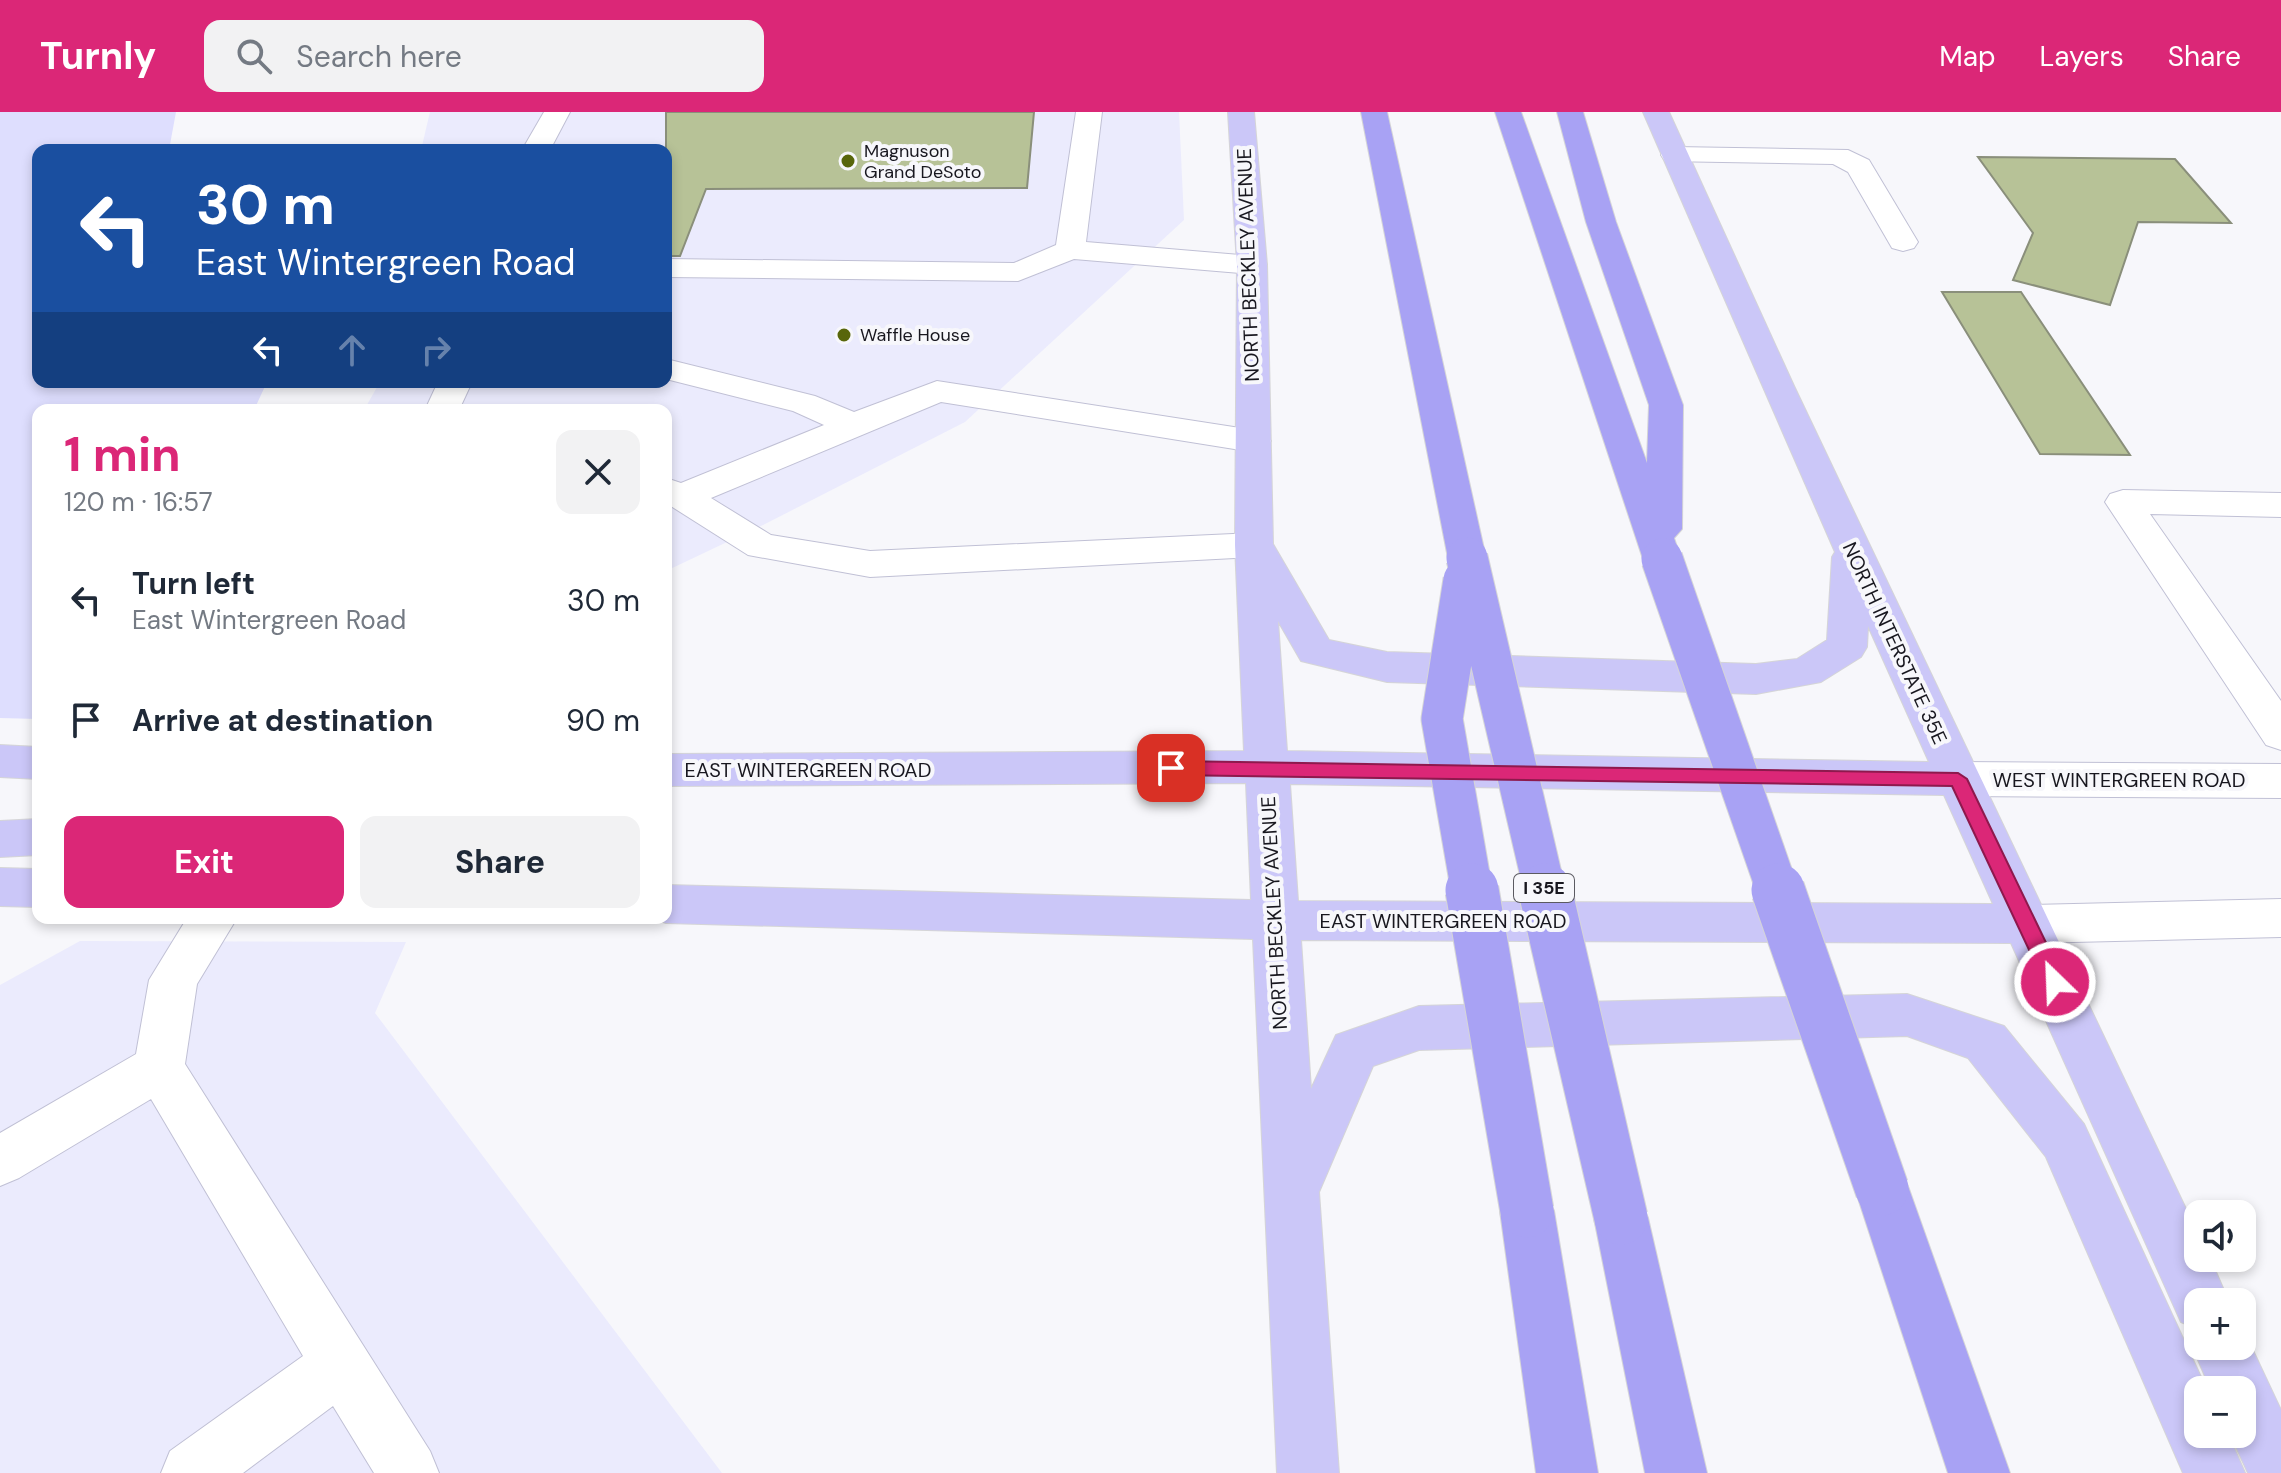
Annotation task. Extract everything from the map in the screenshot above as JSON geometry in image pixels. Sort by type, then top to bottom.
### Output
[{"type":"highway","points":[[1357,112],[1398,229]]},
{"type":"highway","name":"I 35E","points":[[1374,112],[1467,558],[1621,1218],[1676,1473]]},
{"type":"highway","points":[[1508,112],[1979,1473]]},
{"type":"highway","points":[[1570,112],[1601,222],[1666,405],[1662,559]]},
{"type":"highway","points":[[1467,558],[1442,719],[1527,1211],[1567,1473]]},
{"type":"main road","name":"NORTH BECKLEY AVENUE","points":[[1241,112],[1252,265],[1254,545],[1308,1473]]},
{"type":"main road","name":"NORTH INTERSTATE 35E","points":[[1656,112],[1851,548],[2195,1288]]},
{"type":"main road","points":[[1254,545],[1315,651],[1387,667],[1756,679],[1807,672],[1847,647],[1851,548]]},
{"type":"main road","points":[[0,761],[32,763]]},
{"type":"main road","name":"EAST WINTERGREEN ROAD","points":[[672,770],[1265,767],[1958,779]]},
{"type":"main road","points":[[0,839],[32,837]]},
{"type":"main road","points":[[0,887],[32,888]]},
{"type":"main road","name":"EAST WINTERGREEN ROAD","points":[[672,904],[1275,920],[2028,924]]},
{"type":"main road","points":[[1290,1195],[1354,1051],[1419,1028],[1907,1015],[1986,1042],[2065,1141],[2214,1473]]},
{"type":"main road","points":[[2256,1423],[2279,1473]]},
{"type":"street","points":[[539,144],[557,112]]},
{"type":"street","points":[[1070,250],[1089,112]]},
{"type":"street","points":[[1675,155],[1838,156],[1859,166],[1903,242]]},
{"type":"street","points":[[672,268],[1018,272],[1070,250],[1252,265]]},
{"type":"street","points":[[672,371],[803,403],[854,425]]},
{"type":"street","points":[[674,493],[937,391],[1253,441]]},
{"type":"street","points":[[674,493],[761,546],[870,564],[1254,545]]},
{"type":"street","points":[[2281,505],[2123,502],[2281,734]]},
{"type":"street","name":"WEST WINTERGREEN ROAD","points":[[1958,779],[2281,781]]},
{"type":"street","points":[[2028,924],[2281,918]]},
{"type":"street","points":[[209,924],[173,980],[159,1067],[408,1473]]},
{"type":"street","points":[[0,1161],[159,1067]]},
{"type":"street","points":[[192,1473],[341,1364]]},
{"type":"shaded area","points":[[0,112],[176,112],[170,144],[32,144],[32,388],[264,388],[257,404],[32,404],[32,719],[0,718]]},
{"type":"shaded area","points":[[430,112],[1179,112],[1184,220],[965,422],[672,568],[672,404],[367,404],[377,388],[672,388],[672,144],[422,144]]},
{"type":"shaded area","points":[[80,941],[406,942],[375,1013],[722,1473],[0,1473],[0,985]]},
{"type":"building","name":"Magnuson Grand DeSoto","points":[[666,112],[1034,112],[1027,188],[706,189],[680,256],[672,256],[672,144],[666,144]]},
{"type":"building","points":[[1978,157],[2175,159],[2231,223],[2138,222],[2110,305],[2013,280],[2033,233]]},
{"type":"building","points":[[1942,292],[2021,292],[2130,455],[2040,454]]},
{"type":"place","name":"Magnuson Grand DeSoto","points":[[848,161]]},
{"type":"place","name":"Waffle House","points":[[844,335]]},
{"type":"route","points":[[1171,768],[1958,779],[2055,982]]}]
